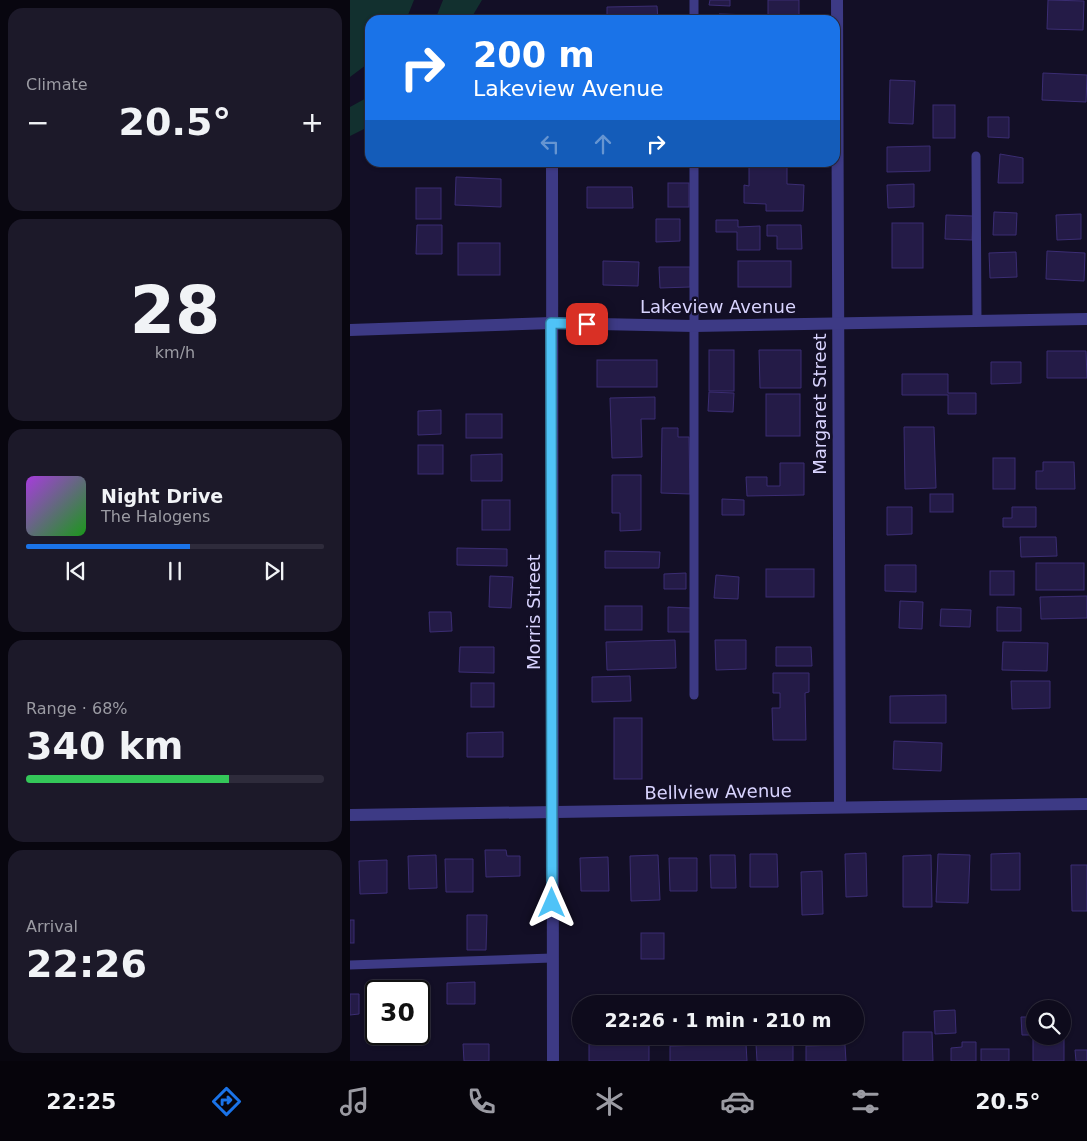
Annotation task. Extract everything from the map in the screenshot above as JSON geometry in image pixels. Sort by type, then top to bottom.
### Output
[{"type":"street","name":"Margaret Street","points":[[837,0],[837,15]]},
{"type":"street","name":"Morris Street","points":[[552,167],[553,1061]]},
{"type":"street","name":"Margaret Street","points":[[837,167],[840,807]]},
{"type":"street","name":"Lakeview Avenue","points":[[350,330],[551,323],[694,326],[1087,319]]},
{"type":"street","name":"Bellview Avenue","points":[[350,815],[1087,804]]},
{"type":"lane","points":[[694,0],[694,15]]},
{"type":"lane","points":[[976,156],[977,321]]},
{"type":"lane","points":[[694,167],[694,696]]},
{"type":"lane","points":[[350,965],[552,958]]},
{"type":"green space","points":[[350,0],[414,0],[408,15],[365,15],[365,66],[350,77]]},
{"type":"green space","points":[[443,0],[482,0],[473,15],[437,15]]},
{"type":"green space","points":[[365,99],[365,128],[350,136],[350,107]]},
{"type":"building","points":[[710,0],[730,0],[730,6],[709,5]]},
{"type":"building","points":[[768,0],[799,0],[799,15],[768,15]]},
{"type":"building","points":[[1048,0],[1084,1],[1083,30],[1047,29]]},
{"type":"building","points":[[657,6],[658,15],[607,15],[607,7]]},
{"type":"building","points":[[719,14],[753,15],[719,15]]},
{"type":"building","points":[[1043,73],[1087,75],[1086,102],[1042,100]]},
{"type":"building","points":[[890,80],[915,81],[913,124],[889,123]]},
{"type":"building","points":[[933,105],[955,105],[955,138],[933,138]]},
{"type":"building","points":[[988,117],[1009,117],[1009,138],[988,137]]},
{"type":"building","points":[[930,146],[930,171],[887,172],[887,147]]},
{"type":"building","points":[[1000,154],[1023,158],[1023,183],[998,183]]},
{"type":"building","points":[[749,167],[787,167],[787,184],[804,185],[803,211],[766,211],[766,204],[744,203],[744,185],[749,186]]},
{"type":"building","points":[[456,177],[501,179],[501,207],[455,205]]},
{"type":"building","points":[[668,183],[689,183],[689,207],[668,207]]},
{"type":"building","points":[[914,184],[914,207],[888,208],[887,185]]},
{"type":"building","points":[[587,187],[632,187],[633,208],[587,208]]},
{"type":"building","points":[[416,188],[441,188],[441,219],[416,219]]},
{"type":"building","points":[[994,212],[1017,213],[1016,235],[993,235]]},
{"type":"building","points":[[1081,214],[1081,239],[1057,240],[1056,215]]},
{"type":"building","points":[[946,215],[973,216],[972,240],[945,239]]},
{"type":"building","points":[[656,219],[680,219],[680,241],[656,242]]},
{"type":"building","points":[[716,220],[738,220],[738,227],[760,226],[760,250],[737,250],[737,232],[716,232]]},
{"type":"building","points":[[892,223],[923,223],[923,268],[892,268]]},
{"type":"building","points":[[417,225],[442,225],[442,254],[416,254]]},
{"type":"building","points":[[767,225],[801,225],[802,249],[777,249],[777,236],[767,236]]},
{"type":"building","points":[[458,243],[500,243],[500,275],[458,275]]},
{"type":"building","points":[[1047,251],[1085,253],[1084,281],[1046,279]]},
{"type":"building","points":[[1016,252],[1017,277],[990,278],[989,253]]},
{"type":"building","points":[[603,261],[639,262],[638,286],[603,285]]},
{"type":"building","points":[[738,261],[791,261],[791,287],[738,287]]},
{"type":"building","points":[[659,267],[690,267],[690,287],[660,288]]},
{"type":"building","points":[[709,350],[734,350],[734,391],[709,391]]},
{"type":"building","points":[[759,350],[801,350],[801,388],[760,388]]},
{"type":"building","points":[[1047,351],[1086,351],[1087,378],[1047,378]]},
{"type":"building","points":[[597,360],[657,360],[657,387],[597,387]]},
{"type":"building","points":[[991,362],[1021,362],[1021,383],[991,384]]},
{"type":"building","points":[[902,374],[948,374],[948,393],[976,393],[976,414],[948,414],[948,395],[902,395]]},
{"type":"building","points":[[709,392],[734,393],[733,412],[708,411]]},
{"type":"building","points":[[766,394],[800,394],[800,436],[766,436]]},
{"type":"building","points":[[655,397],[655,419],[641,419],[642,457],[612,458],[610,398]]},
{"type":"building","points":[[441,410],[441,434],[418,435],[418,411]]},
{"type":"building","points":[[466,414],[502,414],[502,438],[466,438]]},
{"type":"building","points":[[904,427],[934,427],[936,488],[905,489]]},
{"type":"building","points":[[662,428],[678,428],[678,437],[689,437],[690,494],[661,493]]},
{"type":"building","points":[[418,445],[443,445],[443,474],[418,474]]},
{"type":"building","points":[[502,454],[502,481],[471,481],[471,455]]},
{"type":"building","points":[[993,458],[1015,458],[1015,489],[993,489]]},
{"type":"building","points":[[1043,462],[1074,462],[1075,489],[1036,489],[1036,471],[1043,471]]},
{"type":"building","points":[[780,463],[804,463],[804,495],[747,496],[746,477],[767,477],[767,486],[780,486]]},
{"type":"building","points":[[612,475],[641,475],[641,530],[620,531],[620,513],[612,513]]},
{"type":"building","points":[[930,494],[953,494],[953,512],[930,512]]},
{"type":"building","points":[[722,499],[744,500],[744,515],[722,515]]},
{"type":"building","points":[[482,500],[510,500],[510,530],[482,530]]},
{"type":"building","points":[[887,507],[912,507],[912,534],[887,535]]},
{"type":"building","points":[[1012,507],[1036,507],[1036,527],[1003,527],[1003,518],[1012,518]]},
{"type":"building","points":[[1020,537],[1056,537],[1057,556],[1021,557]]},
{"type":"building","points":[[457,548],[507,549],[507,566],[457,565]]},
{"type":"building","points":[[605,551],[660,552],[659,568],[605,568]]},
{"type":"building","points":[[1036,563],[1084,563],[1084,590],[1036,590]]},
{"type":"building","points":[[885,565],[916,565],[916,592],[885,591]]},
{"type":"building","points":[[766,569],[814,569],[814,597],[766,597]]},
{"type":"building","points":[[990,571],[1014,571],[1014,595],[990,595]]},
{"type":"building","points":[[686,573],[686,589],[664,589],[664,574]]},
{"type":"building","points":[[716,575],[739,577],[738,599],[714,598]]},
{"type":"building","points":[[490,576],[513,577],[511,608],[489,607]]},
{"type":"building","points":[[1087,596],[1087,618],[1041,619],[1040,597]]},
{"type":"building","points":[[900,601],[923,602],[922,629],[899,628]]},
{"type":"building","points":[[605,606],[642,606],[642,630],[605,630]]},
{"type":"building","points":[[668,607],[691,608],[691,632],[668,632]]},
{"type":"building","points":[[997,607],[1021,608],[1021,631],[997,631]]},
{"type":"building","points":[[941,609],[971,610],[970,627],[940,626]]},
{"type":"building","points":[[429,612],[451,612],[452,631],[430,632]]},
{"type":"building","points":[[675,640],[676,668],[607,670],[606,642]]},
{"type":"building","points":[[715,640],[746,640],[746,669],[716,670]]},
{"type":"building","points":[[1003,642],[1048,643],[1047,671],[1002,670]]},
{"type":"building","points":[[460,647],[494,647],[494,673],[459,672]]},
{"type":"building","points":[[776,647],[811,647],[812,666],[776,666]]},
{"type":"building","points":[[773,673],[809,673],[809,692],[805,693],[806,740],[773,740],[772,708],[780,708],[780,693],[773,693]]},
{"type":"building","points":[[630,676],[631,701],[592,702],[592,677]]},
{"type":"building","points":[[1011,681],[1050,681],[1050,708],[1012,709]]},
{"type":"building","points":[[471,683],[494,683],[494,707],[471,707]]},
{"type":"building","points":[[946,695],[946,723],[890,723],[890,696]]},
{"type":"building","points":[[614,718],[642,718],[642,779],[614,779]]},
{"type":"building","points":[[503,732],[503,757],[467,757],[467,733]]},
{"type":"building","points":[[894,741],[942,743],[941,771],[893,769]]},
{"type":"building","points":[[485,850],[506,850],[507,856],[520,856],[520,876],[486,877]]},
{"type":"building","points":[[866,853],[867,896],[846,897],[845,854]]},
{"type":"building","points":[[1020,853],[1020,890],[991,890],[991,854]]},
{"type":"building","points":[[750,854],[777,854],[778,887],[750,887]]},
{"type":"building","points":[[938,854],[970,855],[968,903],[936,902]]},
{"type":"building","points":[[436,855],[437,888],[409,889],[408,856]]},
{"type":"building","points":[[658,855],[660,900],[631,901],[630,856]]},
{"type":"building","points":[[710,855],[735,855],[736,888],[711,888]]},
{"type":"building","points":[[931,855],[932,907],[903,907],[903,856]]},
{"type":"building","points":[[608,857],[609,891],[581,891],[580,858]]},
{"type":"building","points":[[669,858],[697,858],[697,891],[670,891]]},
{"type":"building","points":[[445,859],[473,859],[473,892],[446,892]]},
{"type":"building","points":[[387,860],[387,893],[360,894],[359,861]]},
{"type":"building","points":[[1071,865],[1087,865],[1087,911],[1072,911]]},
{"type":"building","points":[[822,871],[823,914],[802,915],[801,872]]},
{"type":"building","points":[[467,915],[487,915],[486,950],[467,950]]},
{"type":"building","points":[[350,920],[354,920],[354,943],[350,943]]},
{"type":"building","points":[[641,933],[664,933],[664,959],[641,959]]},
{"type":"building","points":[[475,982],[475,1004],[447,1004],[447,983]]},
{"type":"building","points":[[350,994],[359,994],[359,1014],[350,1015]]},
{"type":"building","points":[[955,1010],[956,1033],[935,1034],[934,1011]]},
{"type":"building","points":[[1021,1017],[1026,1017],[1026,1035],[1022,1035]]},
{"type":"building","points":[[903,1032],[932,1032],[933,1061],[903,1061]]},
{"type":"building","points":[[962,1042],[976,1042],[976,1061],[951,1061],[951,1048],[962,1047]]},
{"type":"building","points":[[463,1044],[489,1044],[489,1061],[464,1061]]},
{"type":"building","points":[[589,1045],[649,1045],[649,1061],[589,1061]]},
{"type":"building","points":[[746,1045],[747,1061],[670,1061],[670,1046]]},
{"type":"building","points":[[756,1045],[793,1045],[793,1061],[757,1061]]},
{"type":"building","points":[[845,1045],[846,1061],[806,1061],[806,1046]]},
{"type":"building","points":[[1033,1045],[1064,1045],[1064,1061],[1033,1061]]},
{"type":"building","points":[[981,1049],[1009,1049],[1009,1061],[981,1061]]},
{"type":"building","points":[[1075,1050],[1087,1050],[1087,1061],[1076,1061]]},
{"type":"route","points":[[552,903],[551,323],[587,324]]}]
